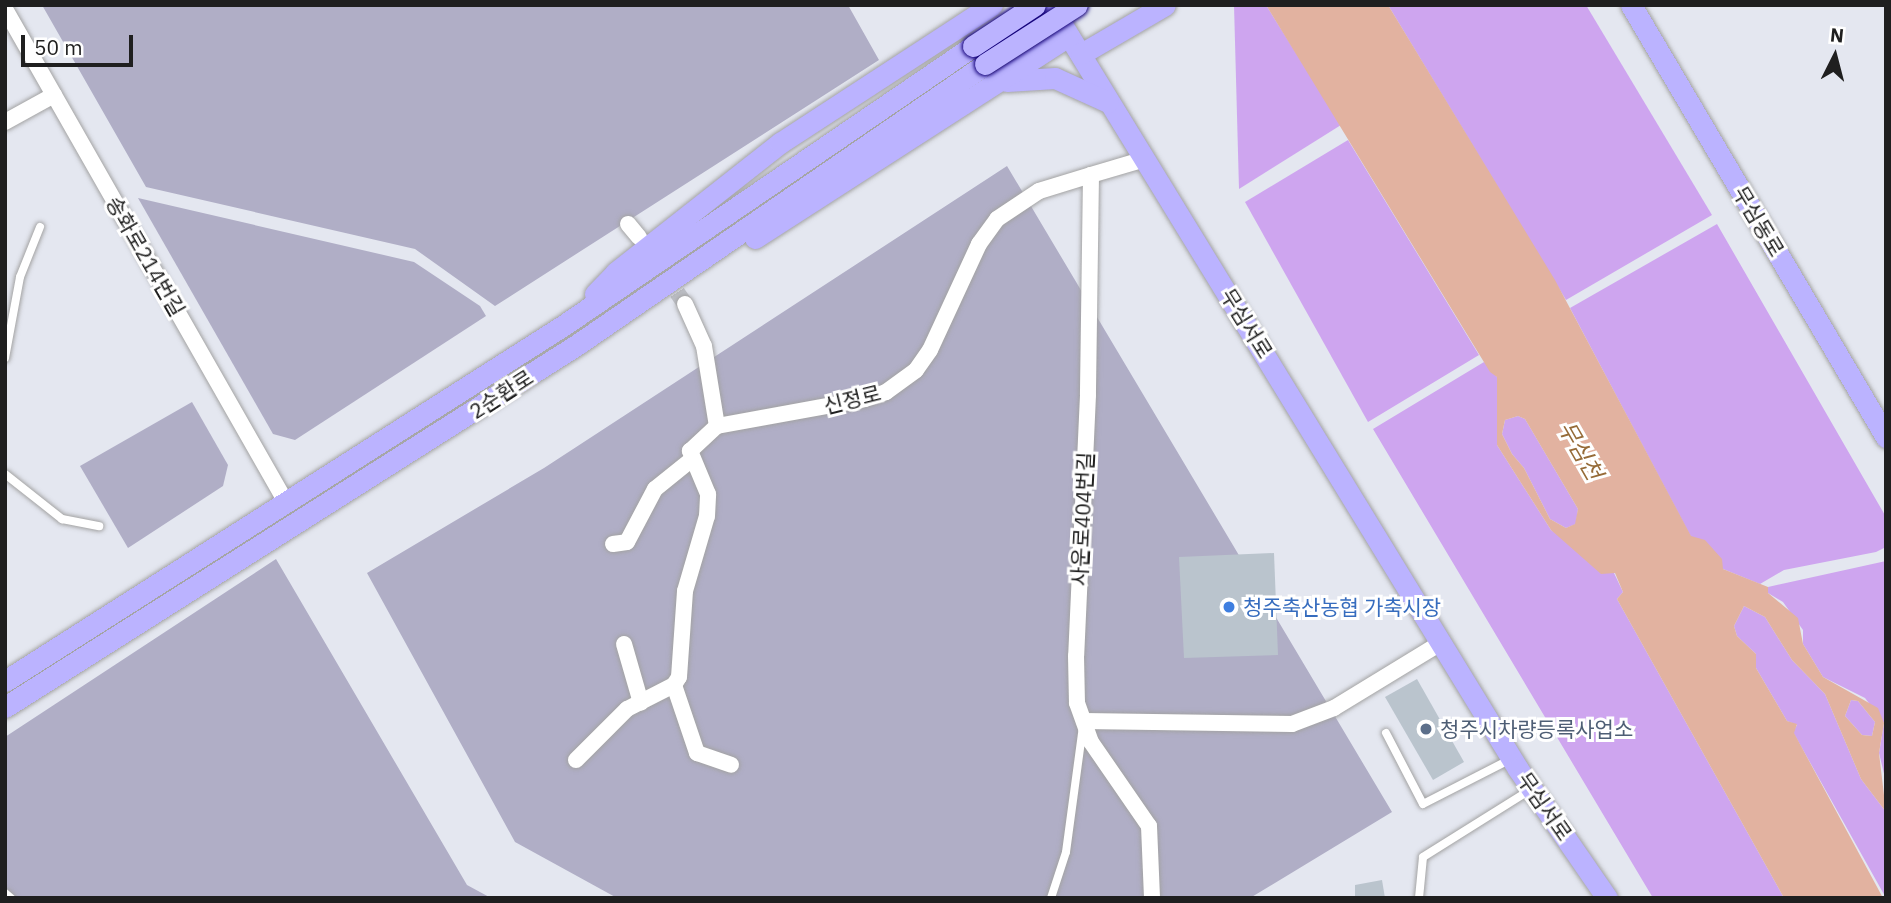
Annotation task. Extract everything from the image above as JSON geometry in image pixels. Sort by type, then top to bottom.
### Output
[{"type":"street","points":[[564,326],[615,272],[780,143],[992,5]]},
{"type":"street","name":"2순환로","points":[[5,681],[564,326],[1035,5]]},
{"type":"street","name":"무심서로","points":[[1050,5],[1512,758],[1607,898]]},
{"type":"street","name":"2순환로","points":[[5,707],[538,369],[985,64],[1077,5]]},
{"type":"street","points":[[1081,54],[1165,5]]},
{"type":"street","name":"무심동로","points":[[1631,5],[1886,437]]},
{"type":"street","name":"송화로214번길","points":[[5,9],[287,504]]},
{"type":"street","points":[[968,21],[995,21],[1009,29],[1019,48],[1016,70]]},
{"type":"street","points":[[538,369],[584,352],[1069,36]]},
{"type":"street","points":[[988,88],[1016,78],[1055,78],[1111,104]]},
{"type":"street","points":[[5,122],[54,95]]},
{"type":"street","points":[[1091,175],[1145,159]]},
{"type":"street","name":"신정로","points":[[717,426],[865,399],[901,384],[930,350],[979,244],[997,219],[1039,191],[1091,175]]},
{"type":"street","name":"사운로404번길","points":[[1091,175],[1088,395],[1076,656],[1077,703],[1106,768],[1149,825],[1152,898]]},
{"type":"street","points":[[628,224],[639,237]]},
{"type":"street","points":[[685,304],[704,346],[717,426],[690,451],[691,460],[708,494],[707,516],[685,591],[682,664],[674,685],[697,753],[731,765]]},
{"type":"street","points":[[612,544],[627,542],[655,489],[691,460]]},
{"type":"street","points":[[1084,721],[1292,723],[1334,708],[1442,642]]},
{"type":"street","points":[[624,644],[641,703]]},
{"type":"street","points":[[576,760],[604,727],[674,685]]},
{"type":"lane","points":[[5,358],[20,276],[40,227]]},
{"type":"lane","points":[[5,474],[62,519],[99,526]]},
{"type":"lane","points":[[1051,898],[1066,852],[1084,721]]},
{"type":"lane","points":[[1386,733],[1423,804],[1512,758]]},
{"type":"lane","points":[[1419,898],[1423,857],[1532,789]]},
{"type":"lane","points":[[5,893],[11,898]]},
{"type":"shaded area","points":[[42,5],[848,5],[879,60],[495,306],[415,249],[146,187]]},
{"type":"shaded area","points":[[1234,5],[1266,5],[1341,125],[1239,189]]},
{"type":"shaded area","points":[[1388,5],[1586,5],[1712,215],[1566,300]]},
{"type":"shaded area","points":[[1348,140],[1479,355],[1368,422],[1245,202]]},
{"type":"shaded area","points":[[1007,166],[1392,812],[1250,898],[617,898],[515,842],[367,573],[544,468]]},
{"type":"shaded area","points":[[138,198],[414,262],[480,306],[486,316],[295,440],[273,434]]},
{"type":"shaded area","points":[[1717,224],[1886,517],[1886,547],[1876,552],[1784,570],[1760,584],[1723,569],[1691,537],[1570,308]]},
{"type":"shaded area","points":[[1484,362],[1497,377],[1497,445],[1551,530],[1614,573],[1623,592],[1617,599],[1784,898],[1653,898],[1373,429]]},
{"type":"shaded area","points":[[192,402],[228,465],[223,486],[128,548],[80,466]]},
{"type":"shaded area","points":[[1518,416],[1525,419],[1578,509],[1576,524],[1566,528],[1550,519],[1524,468],[1512,454],[1502,434],[1505,420]]},
{"type":"shaded area","points":[[276,559],[467,885],[491,898],[5,898],[5,737]]},
{"type":"shaded area","points":[[1886,561],[1886,782],[1879,753],[1884,723],[1865,698],[1823,677],[1803,644],[1803,630],[1783,602],[1768,593],[1768,587]]},
{"type":"shaded area","points":[[1744,606],[1765,617],[1792,660],[1825,694],[1861,779],[1886,812],[1886,898],[1793,732],[1797,725],[1787,721],[1756,668],[1756,654],[1737,636],[1734,626]]},
{"type":"shaded area","points":[[1851,700],[1858,701],[1875,722],[1872,736],[1862,735],[1845,716]]},
{"type":"water","name":"무심천","points":[[1266,5],[1388,5],[1555,280],[1691,536],[1705,540],[1722,559],[1723,569],[1768,587],[1768,593],[1798,618],[1803,644],[1823,677],[1878,708],[1884,723],[1879,753],[1886,812],[1861,779],[1825,694],[1792,660],[1765,617],[1744,606],[1734,626],[1737,636],[1756,654],[1756,668],[1787,721],[1797,724],[1794,733],[1883,898],[1784,898],[1617,599],[1623,592],[1615,573],[1601,574],[1551,530],[1497,445],[1497,377],[1490,372]],"holes":[[[1518,416],[1525,419],[1578,509],[1575,524],[1566,528],[1550,519],[1524,468],[1512,454],[1502,434],[1505,420]],[[1851,700],[1858,701],[1875,722],[1872,736],[1862,735],[1845,716]]]},
{"type":"building","points":[[1274,553],[1278,655],[1184,658],[1179,557]]},
{"type":"building","points":[[1417,679],[1464,762],[1433,780],[1385,697]]},
{"type":"building","points":[[1382,880],[1385,898],[1355,898],[1355,885]]},
{"type":"tunnel","points":[[650,253],[685,304]]},
{"type":"place","name":"청주축산농협 가축시장","points":[[1229,607]]},
{"type":"place","name":"청주시차량등록사업소","points":[[1426,729]]}]
